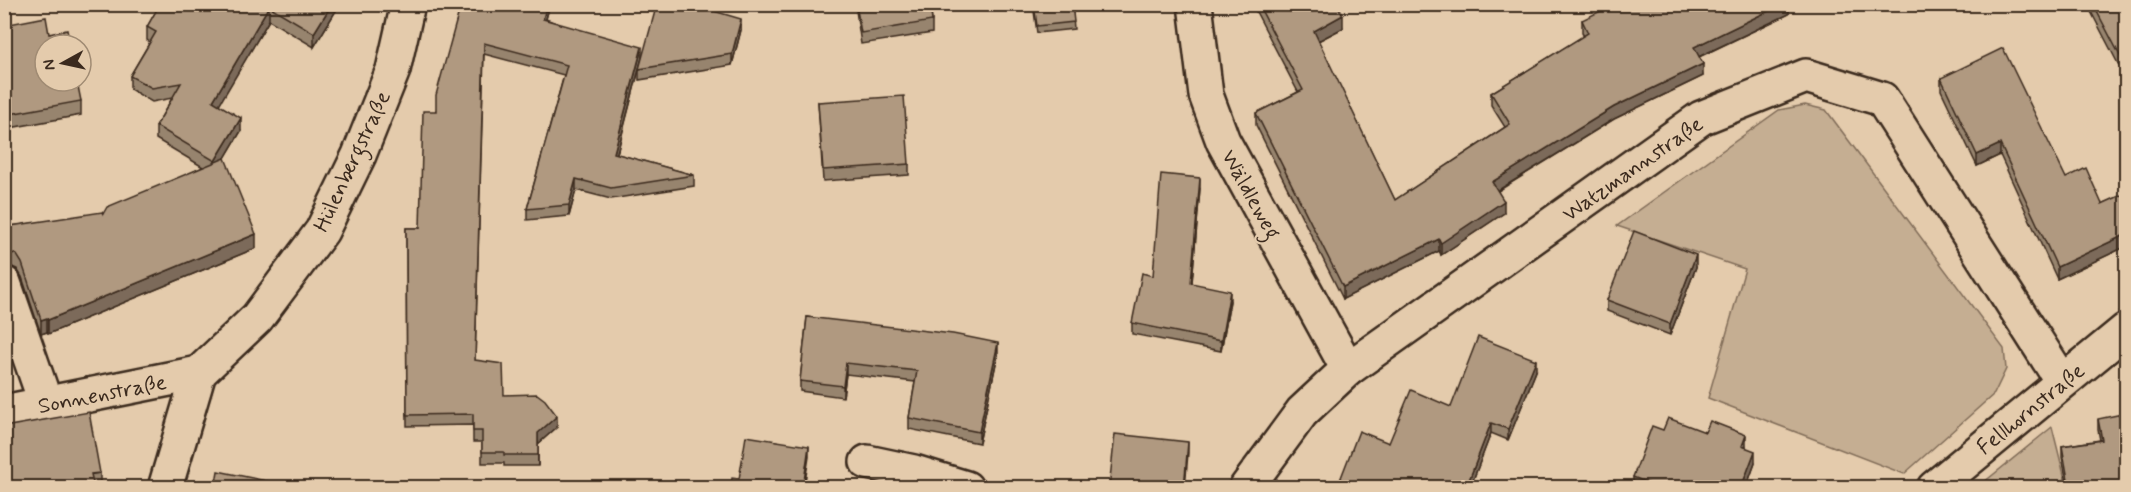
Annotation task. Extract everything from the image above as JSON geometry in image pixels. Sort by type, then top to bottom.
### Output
[{"type":"street","name":"Hülenbergstraße","points":[[199,373],[257,318],[322,231],[359,155],[393,70],[408,4]]},
{"type":"street","name":"Wäldleweg","points":[[1195,4],[1206,95],[1223,141],[1348,369]]},
{"type":"street","name":"Watzmannstraße","points":[[1246,488],[1302,412],[1348,369],[1701,118],[1806,76],[1882,99],[2062,381]]},
{"type":"street","points":[[4,283],[46,404]]},
{"type":"street","name":"Fellhornstraße","points":[[1934,488],[2127,330]]},
{"type":"street","name":"Sonnenstraße","points":[[4,412],[199,373]]},
{"type":"street","points":[[165,488],[199,373]]},
{"type":"street","points":[[867,462],[914,472],[966,488]]},
{"type":"shaded area","points":[[1805,105],[1826,110],[2004,349],[2006,369],[1994,394],[1904,474],[1708,398],[1745,269],[1617,226],[1779,110]]},
{"type":"shaded area","points":[[2052,427],[2067,487],[1978,487]]},
{"type":"building","points":[[160,4],[332,4],[314,33],[269,6],[213,101],[241,118],[215,161],[156,126],[181,83],[152,88],[130,76],[156,32],[147,27]]},
{"type":"building","points":[[461,4],[547,4],[543,19],[642,47],[614,153],[694,175],[611,188],[576,179],[569,205],[527,209],[567,65],[484,43],[475,360],[503,364],[504,395],[537,394],[545,400],[557,416],[538,433],[538,455],[504,455],[504,452],[482,452],[482,431],[473,431],[473,414],[407,415],[406,228],[420,228],[423,111],[436,111],[436,95]]},
{"type":"building","points":[[657,4],[690,4],[741,19],[732,54],[639,69]]},
{"type":"building","points":[[856,4],[930,4],[932,21],[861,33]]},
{"type":"building","points":[[1034,4],[1072,4],[1074,22],[1037,26]]},
{"type":"building","points":[[1258,4],[1337,4],[1343,15],[1314,31],[1395,200],[1510,124],[1491,93],[1588,33],[1582,20],[1615,4],[1783,4],[1694,47],[1703,64],[1614,107],[1492,182],[1504,201],[1441,243],[1439,239],[1343,287],[1256,113],[1303,90]]},
{"type":"building","points":[[2093,4],[2127,4],[2127,69]]},
{"type":"building","points":[[46,17],[49,33],[33,33],[33,93],[79,93],[81,101],[4,115],[4,25]]},
{"type":"building","points":[[2003,48],[2066,178],[2086,168],[2102,204],[2127,194],[2127,234],[2057,267],[2000,144],[1977,155],[1941,78]]},
{"type":"building","points":[[904,96],[909,164],[823,170],[818,102]]},
{"type":"building","points":[[225,158],[256,234],[48,320],[47,318],[41,320],[22,263],[17,255],[4,251],[4,227],[102,212],[103,214],[107,207]]},
{"type":"building","points":[[1161,174],[1200,178],[1191,283],[1230,291],[1221,341],[1132,323],[1142,273],[1153,276]]},
{"type":"building","points":[[1634,231],[1696,255],[1670,324],[1607,300]]},
{"type":"building","points":[[807,317],[953,334],[998,343],[979,432],[909,418],[917,371],[846,363],[843,386],[800,381]]},
{"type":"building","points":[[1478,337],[1536,360],[1508,429],[1491,423],[1466,488],[1337,488],[1359,431],[1389,443],[1411,390],[1451,407]]},
{"type":"building","points":[[89,412],[100,473],[91,474],[94,488],[54,488],[53,482],[21,488],[4,488],[4,427]]},
{"type":"building","points":[[2127,413],[2127,488],[2092,488],[2090,482],[2069,485],[2062,446],[2102,440],[2098,419]]},
{"type":"building","points":[[1668,418],[1705,432],[1710,421],[1746,435],[1742,446],[1755,451],[1741,488],[1660,488],[1633,477],[1652,426],[1663,430]]},
{"type":"building","points":[[1115,434],[1188,442],[1184,488],[1109,488]]},
{"type":"building","points":[[746,436],[809,446],[803,488],[731,488],[732,478],[739,479]]},
{"type":"building","points":[[218,471],[300,488],[215,488]]}]
